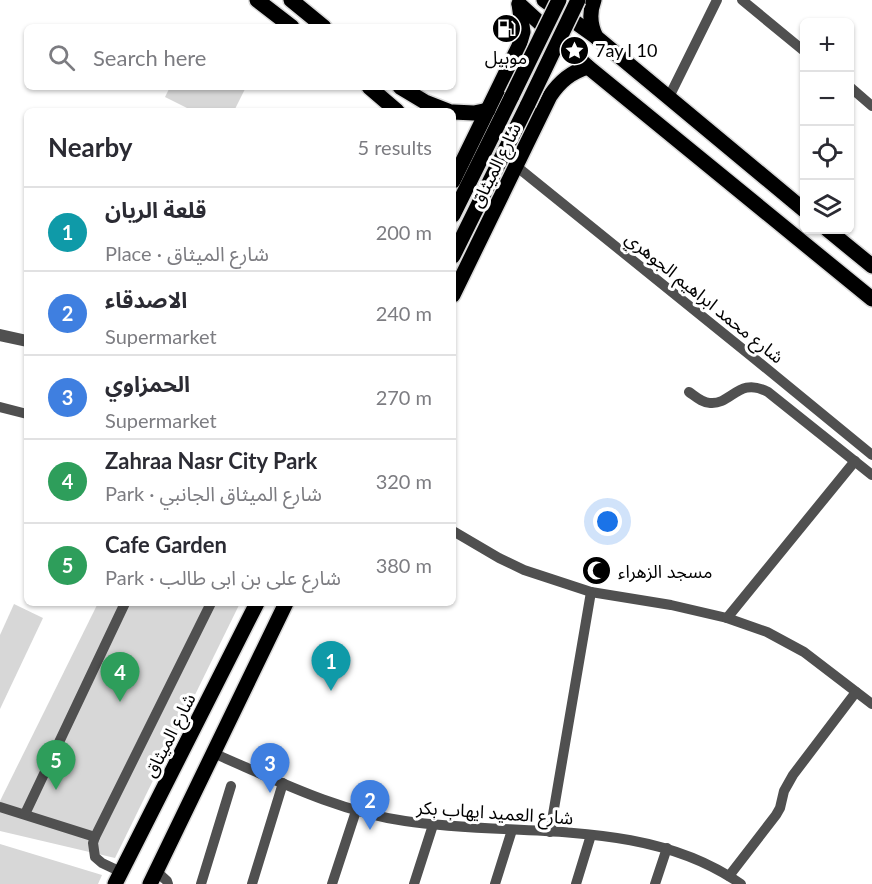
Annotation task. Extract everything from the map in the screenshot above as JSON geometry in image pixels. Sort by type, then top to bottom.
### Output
[{"type":"main road","points":[[257,0],[288,24]]},
{"type":"main road","points":[[291,0],[320,24]]},
{"type":"main road","points":[[544,0],[596,37],[800,207]]},
{"type":"main road","points":[[456,209],[559,0]]},
{"type":"main road","points":[[456,250],[578,0]]},
{"type":"main road","points":[[594,0],[590,18],[596,37]]},
{"type":"main road","points":[[516,2],[588,67],[872,299]]},
{"type":"main road","name":"شارع الميثاق","points":[[456,174],[510,68],[522,39],[522,24],[516,2]]},
{"type":"main road","points":[[510,68],[527,67],[535,70],[549,80],[555,88]]},
{"type":"main road","name":"شارع الميثاق","points":[[456,288],[555,88],[570,75],[588,67]]},
{"type":"main road","points":[[372,90],[394,108]]},
{"type":"main road","points":[[405,90],[438,108]]},
{"type":"main road","points":[[456,112],[474,113],[488,110]]},
{"type":"main road","points":[[672,135],[686,132],[690,123],[687,113]]},
{"type":"main road","points":[[698,156],[695,149],[699,138],[713,135]]},
{"type":"main road","points":[[833,234],[872,266]]},
{"type":"main road","name":"شارع الميثاق","points":[[118,878],[255,606]]},
{"type":"main road","points":[[153,877],[285,606]]},
{"type":"street","points":[[668,99],[717,0]]},
{"type":"street","points":[[742,0],[800,48]]},
{"type":"street","points":[[854,91],[872,106]]},
{"type":"street","name":"شارع محمد ابراهيم الجوهري","points":[[516,166],[872,455]]},
{"type":"street","points":[[0,335],[24,340]]},
{"type":"street","points":[[689,392],[713,404],[743,389],[760,388],[872,475]]},
{"type":"street","points":[[0,407],[24,413]]},
{"type":"street","points":[[727,618],[855,461]]},
{"type":"street","points":[[456,533],[524,570],[591,592],[727,618],[757,628],[804,652],[872,704]]},
{"type":"street","points":[[550,832],[591,592]]},
{"type":"street","points":[[25,814],[124,606]]},
{"type":"street","points":[[118,878],[94,857],[95,837],[210,606]]},
{"type":"street","points":[[735,881],[780,808],[784,791],[793,775],[856,692]]},
{"type":"street","name":"شارع العميد ايهاب بكر","points":[[213,753],[322,800],[356,811],[433,825],[613,837],[667,848],[701,861],[735,881]]},
{"type":"street","points":[[252,884],[283,783]]},
{"type":"street","points":[[201,884],[231,786]]},
{"type":"street","points":[[0,807],[95,837]]},
{"type":"street","points":[[332,884],[356,811]]},
{"type":"street","points":[[414,884],[433,825]]},
{"type":"street","points":[[495,884],[512,830]]},
{"type":"street","points":[[576,884],[591,835]]},
{"type":"street","points":[[655,884],[667,848]]},
{"type":"street","points":[[153,877],[167,881],[168,884]]},
{"type":"shaded area","points":[[168,90],[244,90],[236,108],[187,108],[165,97]]},
{"type":"shaded area","points":[[14,604],[43,618],[0,709],[0,635]]},
{"type":"shaded area","points":[[97,606],[239,606],[115,858],[0,831],[0,801]]},
{"type":"shaded area","points":[[0,844],[102,875],[98,884],[0,884]]},
{"type":"place","name":"موبيل","points":[[506,28]]},
{"type":"place","name":"7ay l 10","points":[[574,50]]},
{"type":"place","name":"مسجد الزهراء","points":[[597,571]]},
{"type":"place","name":"قلعة الريان","points":[[331,691]]},
{"type":"place","name":"Zahraa Nasr City Park","points":[[120,702]]},
{"type":"place","name":"Cafe Garden","points":[[56,790]]},
{"type":"place","name":"الحمزاوي","points":[[270,793]]},
{"type":"place","name":"الاصدقاء","points":[[370,830]]}]
